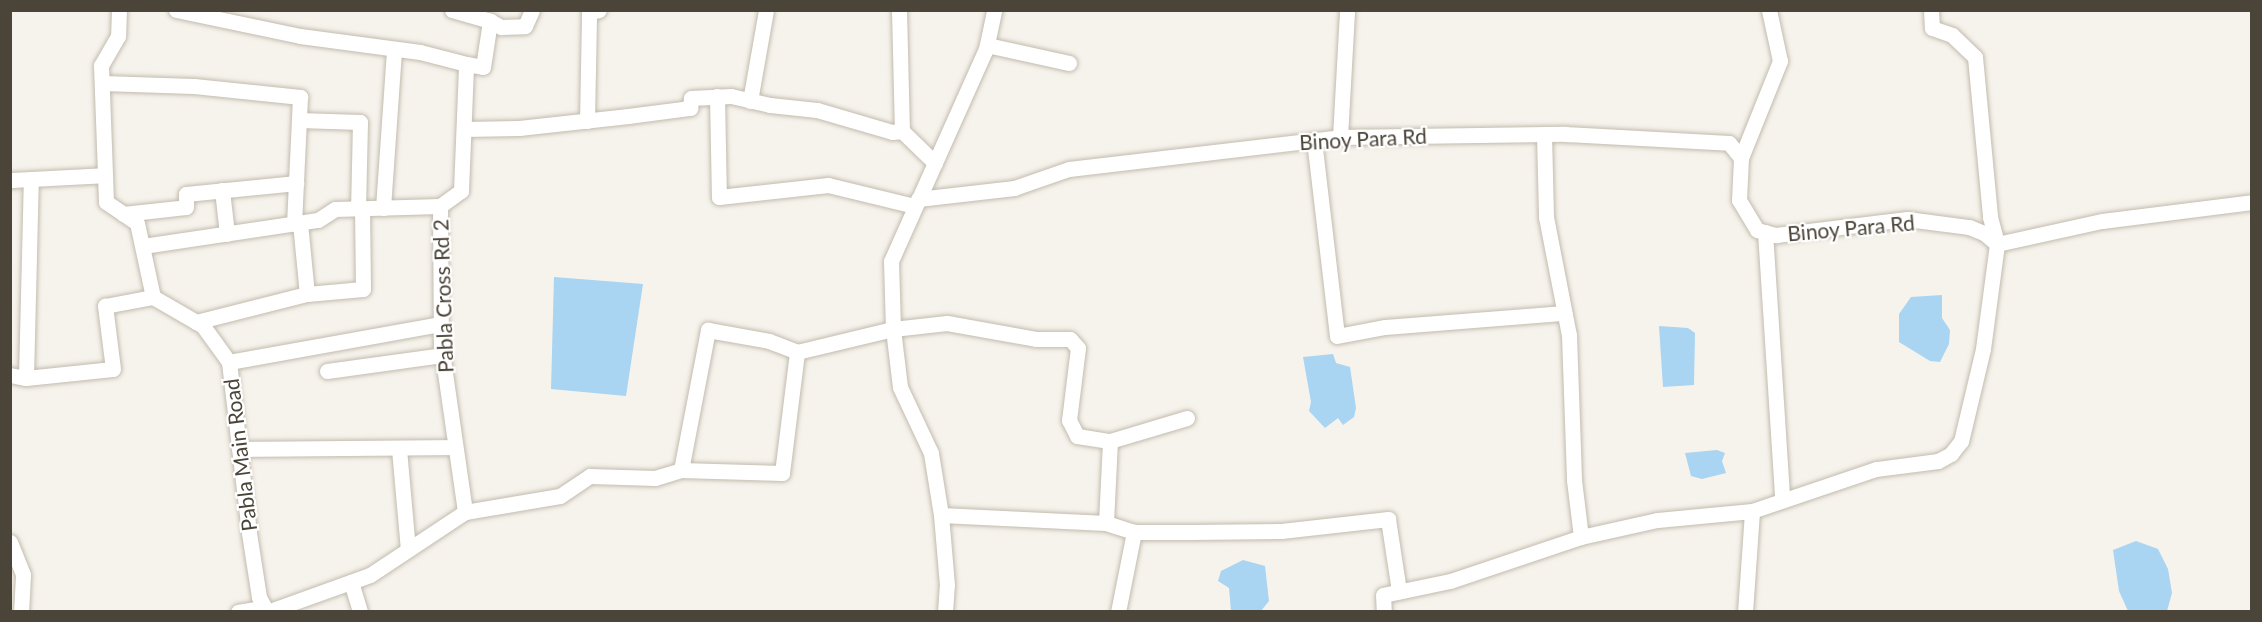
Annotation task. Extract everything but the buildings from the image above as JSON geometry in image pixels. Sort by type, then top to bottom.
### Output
[{"type":"street","points":[[30,179],[18,377],[113,369],[105,306],[153,297],[137,223],[106,202],[101,65],[118,36],[119,10]]},
{"type":"street","points":[[176,10],[217,14],[300,36],[420,52],[483,67],[490,21]]},
{"type":"street","points":[[452,10],[490,21],[501,27],[525,26],[532,10]]},
{"type":"street","points":[[587,120],[588,12],[599,10]]},
{"type":"street","points":[[750,100],[766,10]]},
{"type":"street","points":[[899,10],[902,131],[935,163]]},
{"type":"street","points":[[945,612],[947,585],[941,515],[931,453],[900,387],[893,329],[891,261],[987,45],[994,10]]},
{"type":"street","points":[[1340,137],[1347,10]]},
{"type":"street","points":[[1741,158],[1780,61],[1769,10]]},
{"type":"street","points":[[1384,612],[1383,595],[1450,581],[1581,537],[1657,520],[1752,511],[1782,498],[1876,469],[1938,461],[1951,454],[1960,441],[1983,349],[1997,244],[1990,216],[1975,57],[1952,35],[1932,28],[1931,10]]},
{"type":"street","points":[[987,45],[1069,63]]},
{"type":"street","points":[[383,208],[394,50]]},
{"type":"street","name":"Pabla Cross Rd 2","points":[[465,512],[442,355],[440,206],[462,191],[466,64]]},
{"type":"street","points":[[102,83],[194,86],[300,97],[296,183],[297,223],[307,294]]},
{"type":"street","points":[[717,96],[719,197],[828,184],[916,203]]},
{"type":"street","points":[[464,129],[587,120],[690,108],[691,98],[717,96],[817,110],[892,132],[902,131]]},
{"type":"street","points":[[196,322],[307,294],[363,289],[360,122],[299,120]]},
{"type":"street","points":[[1544,134],[1546,218],[1564,313],[1572,381],[1574,480],[1581,537]]},
{"type":"street","name":"Binoy Para Rd","points":[[916,203],[1014,188],[1069,169],[1340,137],[1544,134],[1729,143],[1741,158],[1739,200],[1757,230],[1776,235],[1907,219],[1969,227],[1984,233],[1997,244]]},
{"type":"street","points":[[1314,140],[1337,336],[1385,327],[1564,313]]},
{"type":"street","points":[[10,180],[105,175]]},
{"type":"street","points":[[123,214],[186,207],[186,194],[296,183]]},
{"type":"street","points":[[222,190],[227,234]]},
{"type":"street","points":[[1997,244],[2102,221],[2252,202]]},
{"type":"street","points":[[142,246],[318,220],[335,209],[440,206]]},
{"type":"street","points":[[1765,232],[1782,498]]},
{"type":"street","name":"Pabla Main Road","points":[[153,297],[196,322],[230,362],[257,586],[266,609]]},
{"type":"street","points":[[681,470],[708,330],[770,341],[797,352],[893,329],[947,322],[1036,339],[1070,339],[1078,348],[1069,420],[1077,436],[1110,441],[1187,418]]},
{"type":"street","points":[[230,362],[440,324]]},
{"type":"street","points":[[238,612],[266,609],[370,575],[465,512],[560,496],[590,476],[655,478],[681,470],[782,473],[797,352]]},
{"type":"street","points":[[327,371],[442,355]]},
{"type":"street","points":[[1107,523],[1110,441]]},
{"type":"street","points":[[239,449],[454,447]]},
{"type":"street","points":[[399,449],[408,550]]},
{"type":"street","points":[[1745,612],[1752,511]]},
{"type":"street","points":[[941,515],[1107,523],[1134,532],[1281,531],[1388,519],[1399,591]]},
{"type":"street","points":[[1118,612],[1134,532]]},
{"type":"street","points":[[10,542],[23,575],[21,612]]},
{"type":"street","points":[[351,582],[360,612]]},
{"type":"water","points":[[554,277],[643,284],[626,396],[551,389]]},
{"type":"water","points":[[1942,295],[1942,318],[1950,330],[1949,344],[1940,362],[1930,361],[1899,342],[1899,314],[1911,297]]},
{"type":"water","points":[[1659,326],[1688,328],[1695,333],[1694,385],[1663,387]]},
{"type":"water","points":[[1333,354],[1336,363],[1350,367],[1356,408],[1354,417],[1343,425],[1338,418],[1325,428],[1309,411],[1311,402],[1303,357]]},
{"type":"water","points":[[1717,450],[1725,453],[1722,461],[1726,473],[1702,479],[1691,476],[1685,453]]},
{"type":"water","points":[[2136,541],[2158,549],[2168,569],[2172,593],[2167,611],[2128,611],[2119,591],[2113,550]]},
{"type":"water","points":[[1243,560],[1265,566],[1269,601],[1261,611],[1231,611],[1229,588],[1218,581],[1221,571]]}]
